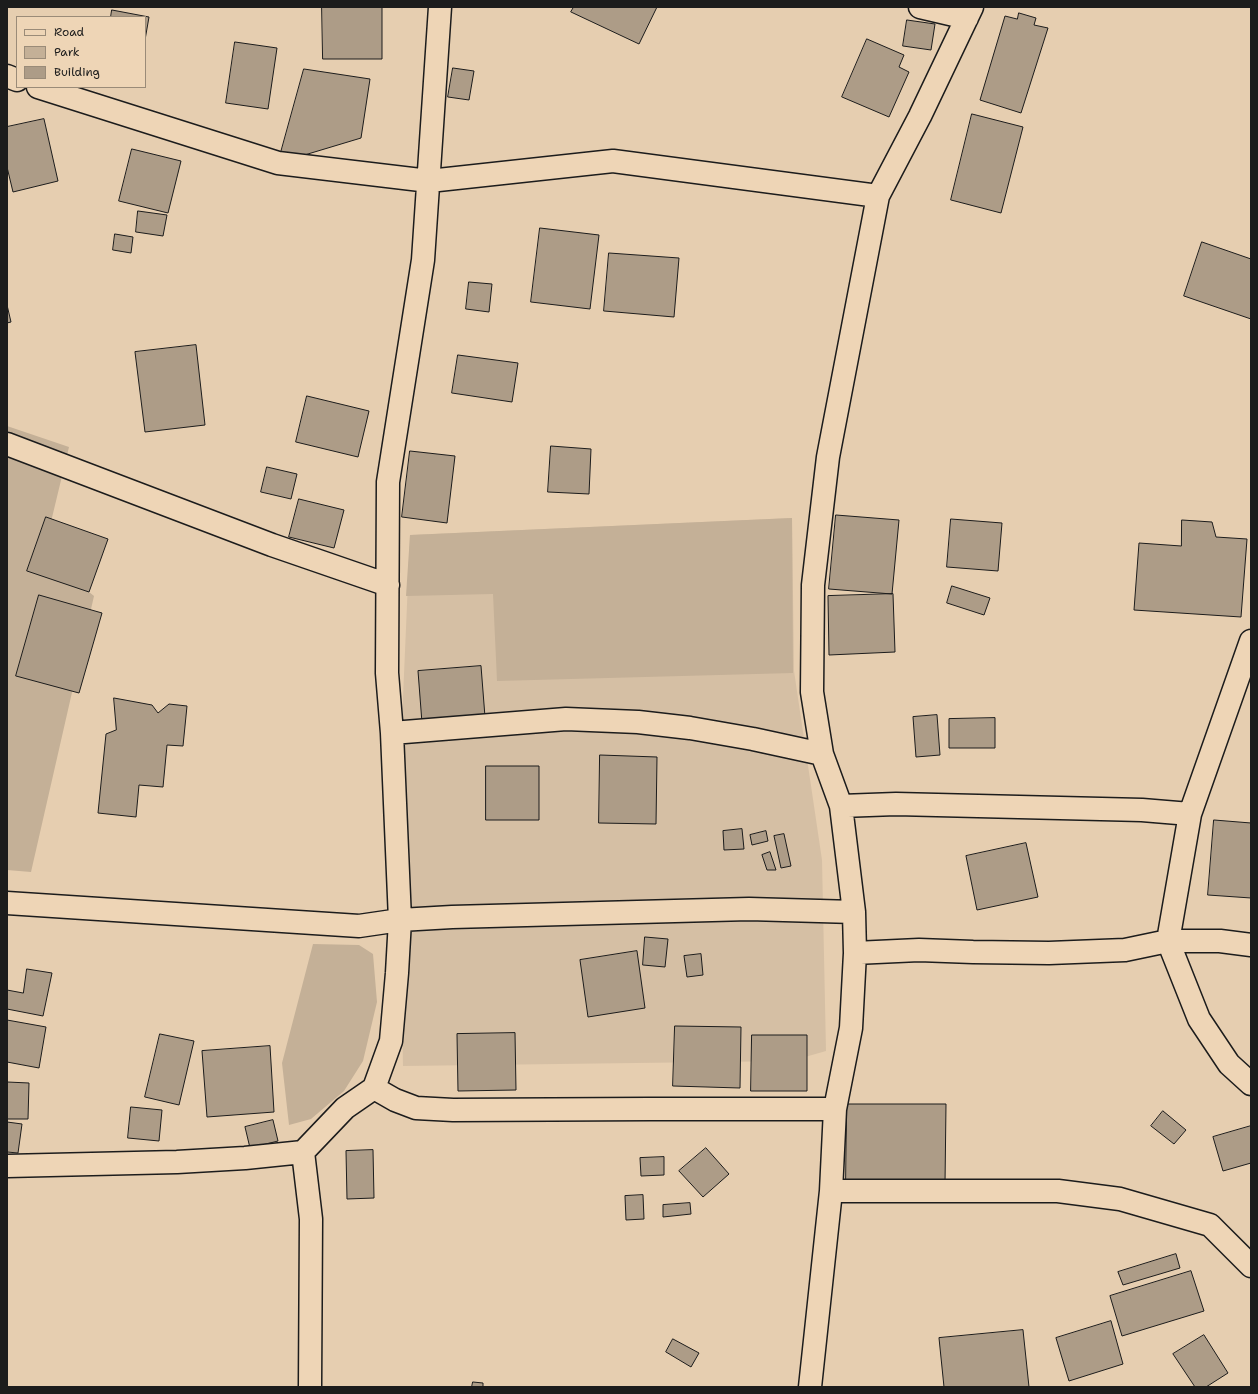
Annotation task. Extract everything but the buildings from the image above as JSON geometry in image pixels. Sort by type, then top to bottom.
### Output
[{"type":"street","points":[[7,1166],[178,1162],[245,1158],[303,1152],[345,1108],[374,1088],[391,1042],[400,920],[388,673],[388,482],[423,260],[440,7]]},
{"type":"street","points":[[810,1387],[830,1191],[835,1109],[851,1028],[855,954],[854,912],[841,806],[822,754],[812,692],[813,585],[828,457],[878,196],[920,116],[969,12],[920,7]]},
{"type":"street","points":[[41,88],[278,163],[429,181],[613,162],[878,196]]},
{"type":"street","points":[[7,444],[272,545],[388,585]]},
{"type":"street","points":[[1251,641],[1190,814],[1168,941],[1199,1019],[1229,1064],[1251,1084]]},
{"type":"street","points":[[392,733],[566,719],[630,722],[690,728],[753,739],[822,754]]},
{"type":"street","points":[[841,806],[896,804],[1142,810],[1190,814]]},
{"type":"street","points":[[7,903],[358,926],[400,920],[749,909],[854,912]]},
{"type":"street","points":[[855,954],[919,950],[1041,953],[1125,950],[1168,941],[1220,941],[1251,945]]},
{"type":"street","points":[[374,1088],[395,1100],[416,1108],[452,1110],[650,1108],[835,1109]]},
{"type":"street","points":[[303,1152],[311,1219],[310,1387]]},
{"type":"street","points":[[830,1191],[1058,1191],[1120,1199],[1210,1225],[1251,1266]]},
{"type":"shaded area","points":[[792,518],[794,671],[822,860],[826,1051],[791,1061],[403,1066],[398,814],[410,535]]},
{"type":"green space","points":[[7,426],[69,447],[43,555],[94,596],[31,872],[7,870]]},
{"type":"green space","points":[[792,518],[793,673],[497,681],[493,594],[406,596],[410,535]]},
{"type":"green space","points":[[313,944],[359,945],[373,954],[377,1002],[363,1061],[344,1091],[311,1119],[289,1125],[282,1063]]}]
